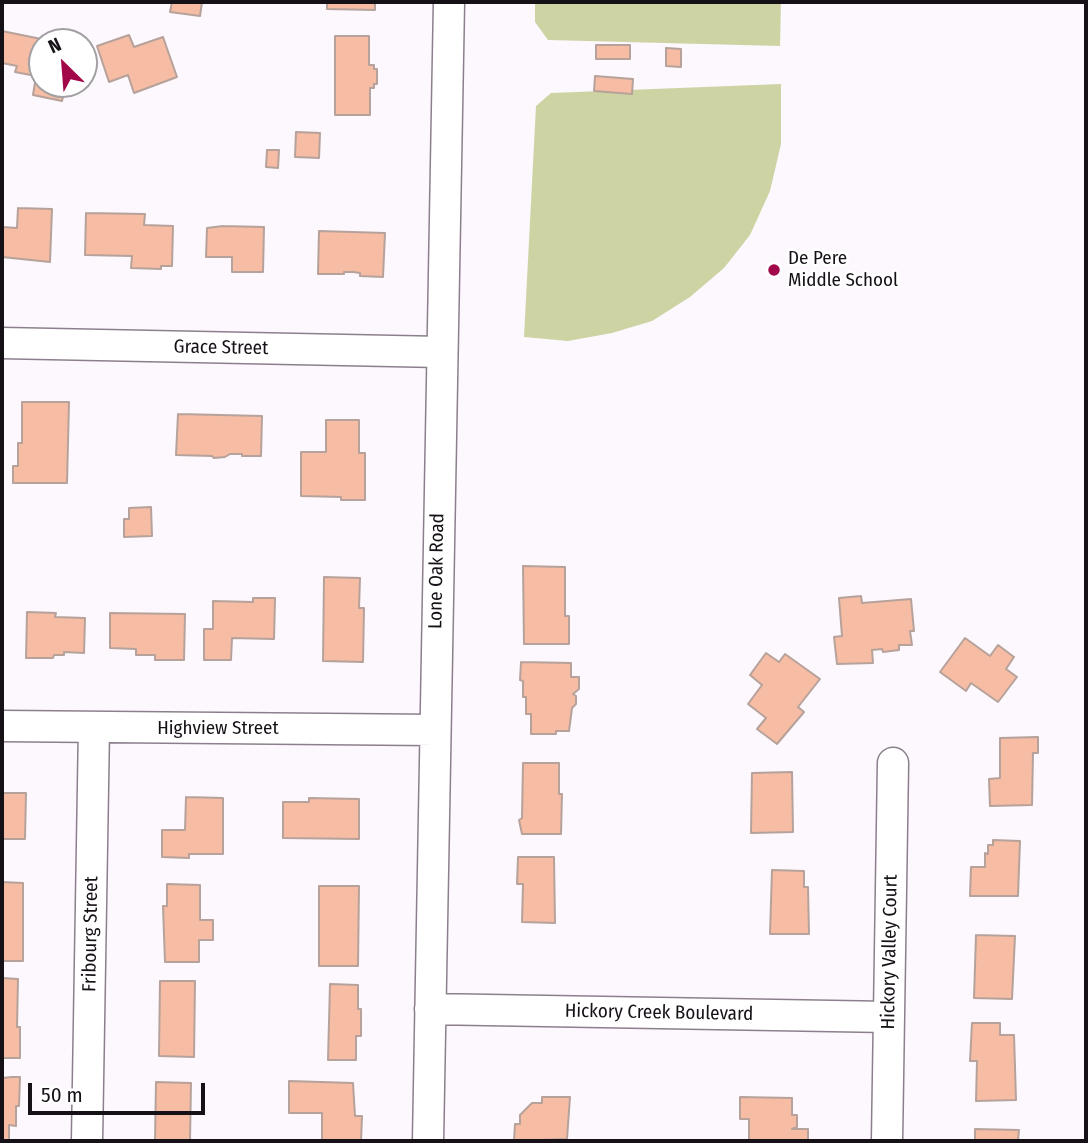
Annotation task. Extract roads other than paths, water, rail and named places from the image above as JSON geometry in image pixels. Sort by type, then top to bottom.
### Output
[{"type":"street","name":"Lone Oak Road","points":[[428,1141],[449,2]]},
{"type":"street","name":"Grace Street","points":[[2,344],[441,352]]},
{"type":"street","name":"Highview Street","points":[[2,726],[435,730]]},
{"type":"street","name":"Fribourg Street","points":[[87,1141],[94,727]]},
{"type":"street","name":"Hickory Valley Court","points":[[887,1141],[893,763]]},
{"type":"street","name":"Hickory Creek Boulevard","points":[[430,1009],[889,1017]]},
{"type":"place","name":"De Pere Middle School","points":[[774,270]]}]
